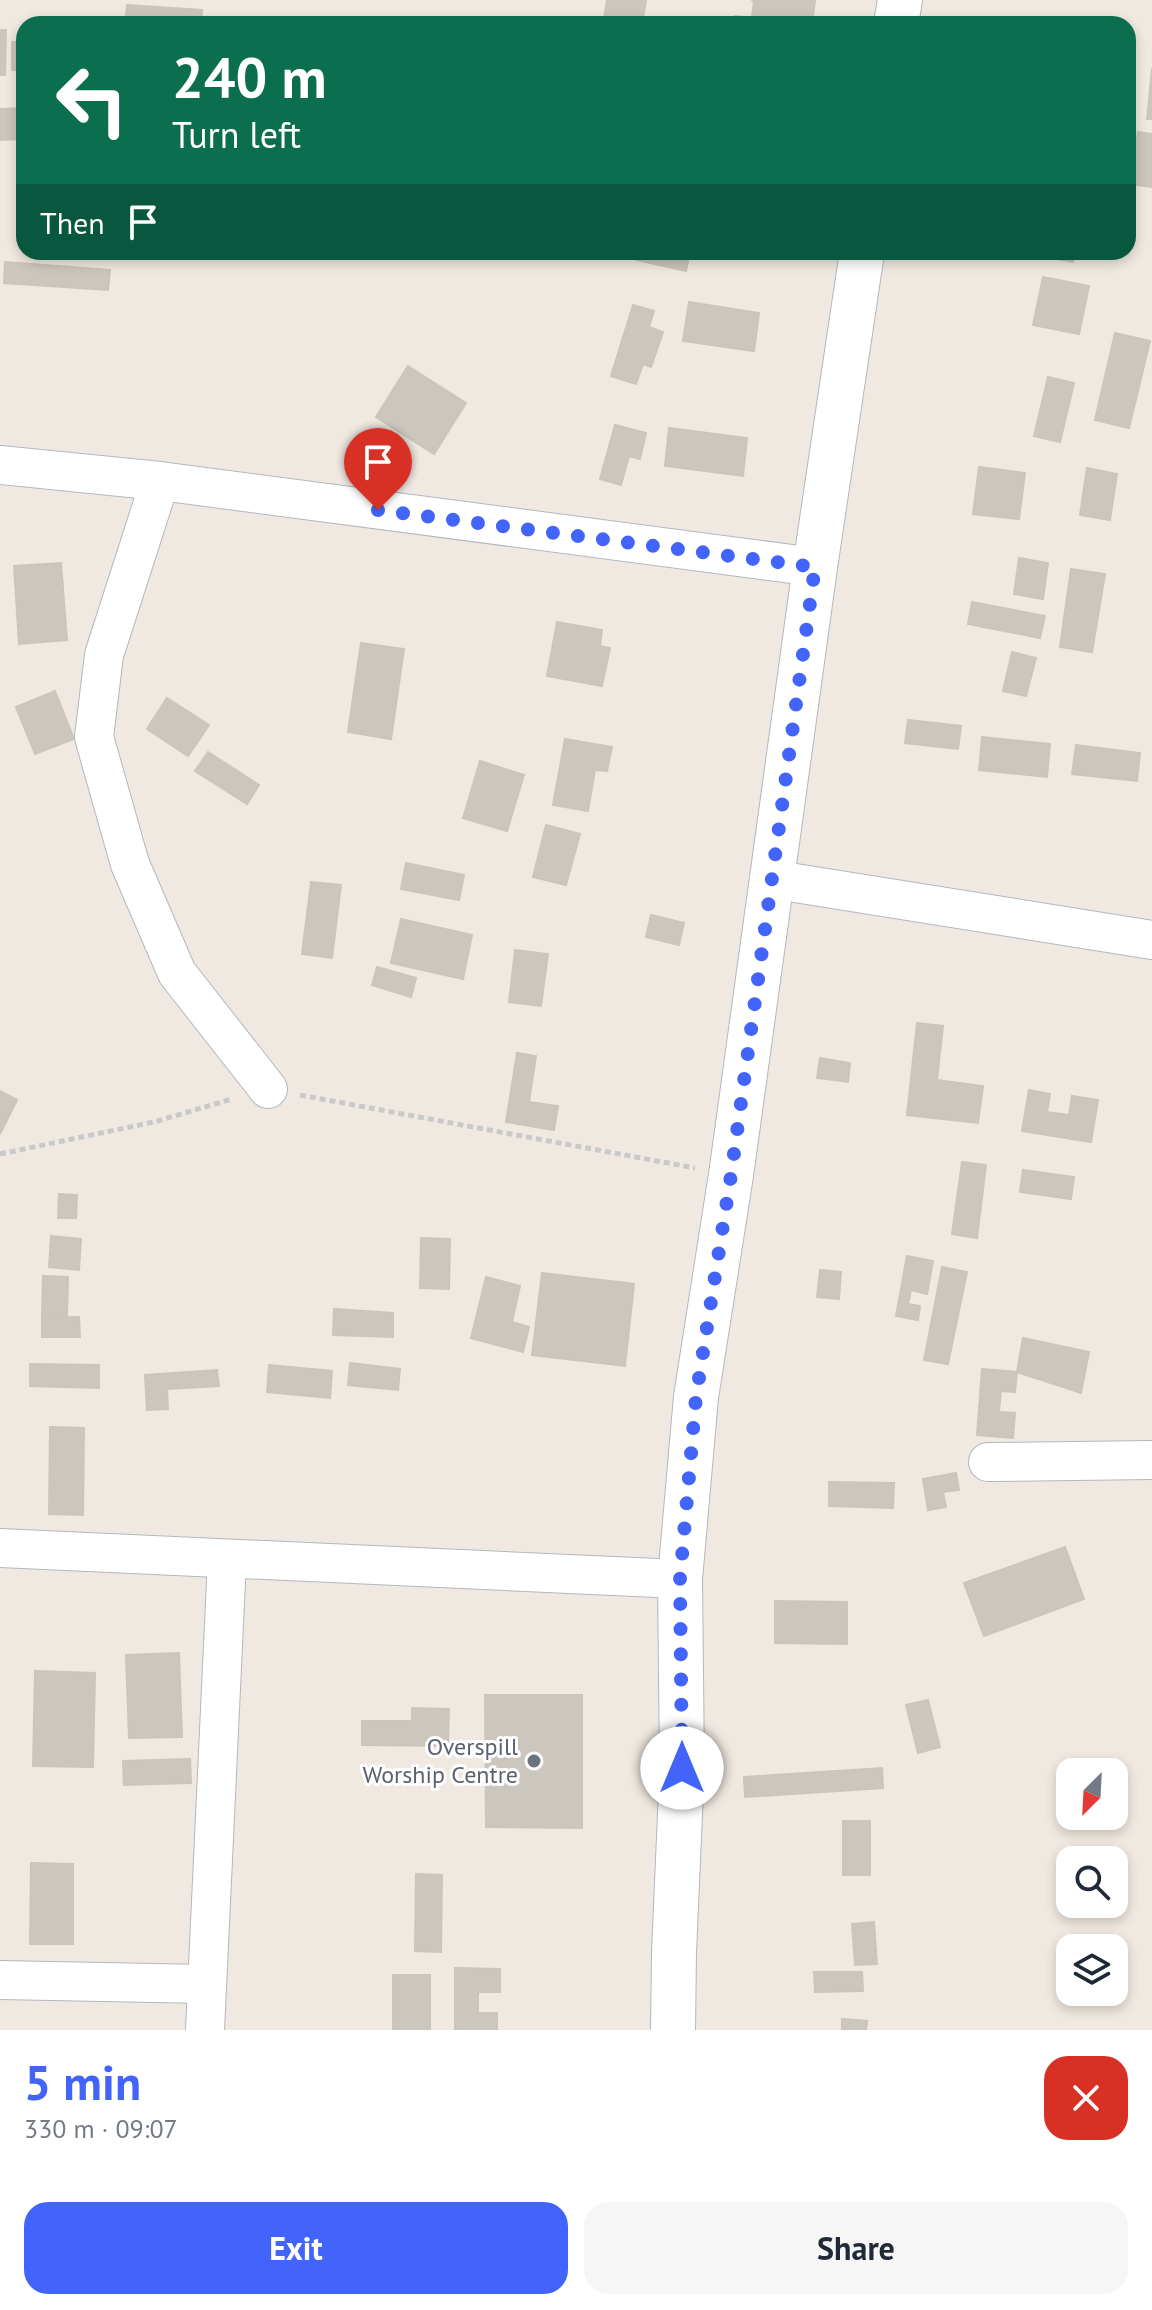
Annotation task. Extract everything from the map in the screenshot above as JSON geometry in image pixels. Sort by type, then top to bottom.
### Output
[{"type":"street","points":[[673,2030],[682,1768],[680,1579],[696,1397],[731,1175],[770,879],[861,260]]},
{"type":"street","points":[[0,465],[160,481],[815,567]]},
{"type":"street","points":[[160,481],[104,655],[94,737],[130,864],[177,973],[268,1089]]},
{"type":"street","points":[[770,879],[1152,940]]},
{"type":"street","points":[[988,1462],[1152,1460]]},
{"type":"street","points":[[0,1548],[680,1579]]},
{"type":"street","points":[[205,2030],[227,1560]]},
{"type":"street","points":[[0,1980],[206,1984]]},
{"type":"path","points":[[0,1154],[154,1122],[268,1089],[731,1175]]},
{"type":"building","points":[[607,0],[646,0],[643,16],[604,16]]},
{"type":"building","points":[[754,0],[815,0],[813,16],[752,16]]},
{"type":"building","points":[[127,5],[202,10],[202,16],[126,16]]},
{"type":"building","points":[[0,30],[6,30],[5,75],[0,75]]},
{"type":"building","points":[[12,42],[16,42],[16,70],[12,70]]},
{"type":"building","points":[[1152,68],[1152,119],[1147,119]]},
{"type":"building","points":[[16,108],[16,139],[0,140],[0,109]]},
{"type":"building","points":[[1138,132],[1152,134],[1152,187],[1136,185]]},
{"type":"building","points":[[637,260],[688,260],[686,271]]},
{"type":"building","points":[[5,262],[110,270],[108,290],[4,283]]},
{"type":"building","points":[[1043,277],[1089,286],[1079,334],[1033,325]]},
{"type":"building","points":[[689,302],[759,313],[754,351],[683,341]]},
{"type":"building","points":[[633,305],[654,311],[649,327],[663,332],[651,367],[643,364],[636,384],[611,376]]},
{"type":"building","points":[[1115,333],[1150,341],[1129,428],[1095,420]]},
{"type":"building","points":[[408,366],[466,403],[434,454],[376,417]]},
{"type":"building","points":[[1048,377],[1074,383],[1060,442],[1034,436]]},
{"type":"building","points":[[615,425],[646,433],[640,459],[629,456],[621,485],[600,479]]},
{"type":"building","points":[[669,428],[747,438],[743,476],[665,466]]},
{"type":"building","points":[[979,467],[1025,473],[1019,519],[973,514]]},
{"type":"building","points":[[1087,468],[1117,474],[1110,520],[1080,515]]},
{"type":"building","points":[[1019,558],[1048,563],[1043,599],[1014,594]]},
{"type":"building","points":[[61,563],[67,640],[19,644],[14,566]]},
{"type":"building","points":[[1071,569],[1105,574],[1092,652],[1060,647]]},
{"type":"building","points":[[972,602],[1045,616],[1040,638],[968,624]]},
{"type":"building","points":[[557,622],[602,630],[600,646],[610,648],[602,686],[547,676]]},
{"type":"building","points":[[361,643],[404,649],[391,739],[348,732]]},
{"type":"building","points":[[1012,652],[1036,658],[1026,696],[1003,691]]},
{"type":"building","points":[[55,691],[74,739],[35,754],[16,707]]},
{"type":"building","points":[[167,698],[209,725],[188,756],[147,729]]},
{"type":"building","points":[[908,720],[961,726],[958,749],[905,743]]},
{"type":"building","points":[[982,737],[1050,744],[1047,777],[979,770]]},
{"type":"building","points":[[565,739],[612,747],[607,771],[595,770],[588,811],[553,805]]},
{"type":"building","points":[[1076,745],[1140,753],[1137,781],[1072,774]]},
{"type":"building","points":[[208,752],[259,785],[247,804],[195,771]]},
{"type":"building","points":[[480,761],[524,775],[507,831],[463,818]]},
{"type":"building","points":[[546,825],[580,834],[566,885],[533,877]]},
{"type":"building","points":[[406,863],[464,875],[459,900],[401,889]]},
{"type":"building","points":[[311,882],[341,885],[332,958],[302,954]]},
{"type":"building","points":[[651,915],[684,923],[679,945],[646,937]]},
{"type":"building","points":[[401,919],[472,935],[463,979],[391,963]]},
{"type":"building","points":[[515,950],[548,954],[541,1006],[509,1002]]},
{"type":"building","points":[[377,967],[416,978],[411,997],[372,985]]},
{"type":"building","points":[[917,1023],[943,1026],[937,1080],[983,1086],[978,1123],[907,1115]]},
{"type":"building","points":[[517,1053],[536,1056],[529,1102],[558,1106],[554,1130],[506,1122]]},
{"type":"building","points":[[820,1058],[850,1063],[848,1082],[817,1078]]},
{"type":"building","points":[[1029,1090],[1050,1094],[1047,1112],[1069,1115],[1072,1096],[1098,1100],[1091,1142],[1022,1131]]},
{"type":"building","points":[[0,1091],[17,1100],[0,1134]]},
{"type":"building","points":[[962,1162],[986,1165],[977,1238],[952,1234]]},
{"type":"building","points":[[1023,1170],[1074,1177],[1071,1199],[1020,1192]]},
{"type":"building","points":[[59,1194],[77,1195],[76,1218],[58,1218]]},
{"type":"building","points":[[51,1236],[81,1239],[79,1270],[49,1267]]},
{"type":"building","points":[[421,1238],[450,1239],[449,1289],[420,1288]]},
{"type":"building","points":[[907,1256],[933,1261],[927,1294],[911,1290],[908,1304],[920,1306],[918,1320],[896,1316]]},
{"type":"building","points":[[942,1267],[967,1272],[948,1364],[924,1360]]},
{"type":"building","points":[[820,1270],[841,1272],[839,1299],[817,1297]]},
{"type":"building","points":[[542,1273],[634,1284],[625,1366],[532,1355]]},
{"type":"building","points":[[43,1276],[68,1277],[67,1318],[42,1318]]},
{"type":"building","points":[[486,1277],[520,1286],[512,1322],[529,1327],[523,1352],[471,1338]]},
{"type":"building","points":[[334,1309],[393,1313],[393,1337],[333,1335]]},
{"type":"building","points":[[79,1317],[80,1337],[42,1337],[42,1318]]},
{"type":"building","points":[[1023,1338],[1089,1352],[1081,1393],[1017,1372]]},
{"type":"building","points":[[350,1363],[400,1369],[398,1390],[348,1385]]},
{"type":"building","points":[[30,1364],[99,1365],[99,1388],[30,1386]]},
{"type":"building","points":[[269,1365],[332,1371],[330,1398],[267,1392]]},
{"type":"building","points":[[982,1369],[1017,1372],[1015,1392],[1001,1391],[999,1412],[1015,1413],[1013,1438],[977,1435]]},
{"type":"building","points":[[217,1370],[219,1386],[167,1389],[168,1409],[147,1410],[145,1375]]},
{"type":"building","points":[[50,1427],[84,1428],[83,1515],[49,1514]]},
{"type":"building","points":[[956,1473],[959,1490],[943,1492],[946,1507],[928,1510],[923,1479]]},
{"type":"building","points":[[829,1482],[894,1483],[893,1508],[829,1506]]},
{"type":"building","points":[[1065,1547],[1084,1599],[984,1636],[964,1583]]},
{"type":"building","points":[[775,1601],[847,1602],[847,1644],[775,1643]]},
{"type":"building","points":[[179,1653],[182,1737],[129,1738],[126,1655]]},
{"type":"building","points":[[35,1671],[95,1673],[93,1767],[33,1766]]},
{"type":"building","name":"Overspill Worship Centre","points":[[485,1695],[582,1695],[582,1828],[486,1827]]},
{"type":"building","points":[[928,1700],[940,1747],[918,1753],[906,1705]]},
{"type":"building","points":[[412,1708],[449,1709],[448,1746],[362,1745],[362,1721],[412,1721]]},
{"type":"building","points":[[190,1759],[191,1783],[124,1785],[123,1761]]},
{"type":"building","points":[[882,1768],[883,1788],[745,1797],[744,1777]]},
{"type":"building","points":[[843,1821],[870,1821],[870,1875],[843,1875]]},
{"type":"building","points":[[31,1863],[73,1864],[73,1944],[30,1944]]},
{"type":"building","points":[[416,1874],[442,1875],[441,1952],[415,1951]]},
{"type":"building","points":[[874,1922],[877,1964],[855,1965],[852,1924]]},
{"type":"building","points":[[455,1968],[500,1969],[500,1992],[478,1992],[478,2013],[497,2013],[497,2030],[455,2030]]},
{"type":"building","points":[[814,1972],[862,1972],[863,1991],[815,1992]]},
{"type":"building","points":[[393,1975],[430,1975],[430,2030],[393,2030]]},
{"type":"building","points":[[842,2019],[867,2021],[866,2030],[842,2030]]},
{"type":"place","name":"Overspill Worship Centre","points":[[534,1761]]},
{"type":"route","points":[[378,510],[815,567],[731,1175],[696,1397],[680,1579],[682,1768]]}]
